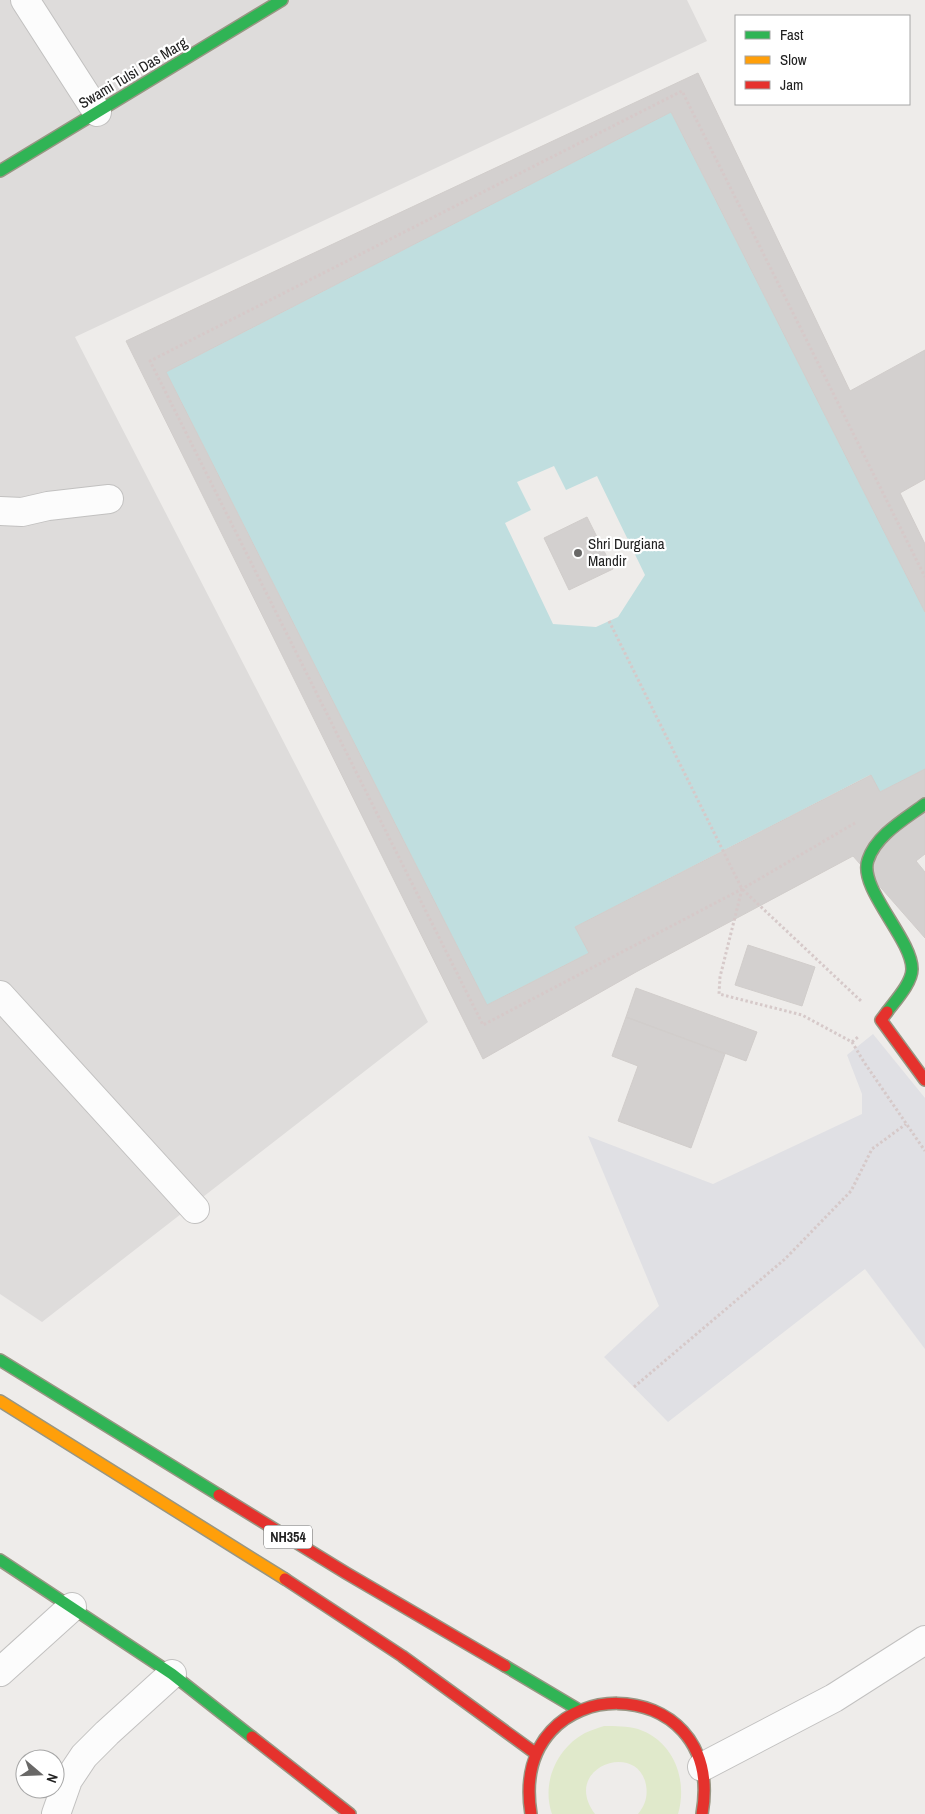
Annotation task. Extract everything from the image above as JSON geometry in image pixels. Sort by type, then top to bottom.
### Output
[{"type":"main road","name":"Swami Tulsi Das Marg","points":[[0,171],[97,112],[265,4]]},
{"type":"main road","points":[[925,804],[889,831],[877,844],[867,861],[869,882],[909,955],[912,970],[905,988],[881,1020],[925,1080]]},
{"type":"main road","name":"NH354","points":[[0,1360],[346,1573],[579,1710]]},
{"type":"main road","name":"NH354","points":[[0,1401],[316,1599],[402,1656],[536,1752]]},
{"type":"main road","points":[[0,1560],[172,1674],[350,1814]]},
{"type":"main road","points":[[531,1814],[528,1804],[528,1778],[536,1752],[554,1727],[579,1710],[609,1702],[640,1704],[668,1717],[689,1739],[702,1767],[706,1791],[702,1814]]},
{"type":"street","points":[[25,0],[97,112]]},
{"type":"street","points":[[0,511],[22,512],[48,506],[109,499]]},
{"type":"street","points":[[0,995],[195,1209]]},
{"type":"street","points":[[0,1672],[72,1607]]},
{"type":"street","points":[[702,1767],[834,1698],[925,1640]]},
{"type":"street","points":[[56,1814],[68,1780],[84,1756],[172,1674]]},
{"type":"path","points":[[858,821],[742,889],[483,1024],[150,361],[682,91],[925,577]]},
{"type":"path","points":[[609,622],[742,889],[881,1020]]},
{"type":"path","points":[[742,889],[720,977],[719,994],[802,1015],[852,1042],[925,1151]]},
{"type":"path","points":[[634,1387],[785,1259],[851,1191],[872,1149],[906,1124]]},
{"type":"shaded area","points":[[0,0],[687,0],[707,41],[75,337],[428,1022],[42,1322],[0,1294]]},
{"type":"shaded area","points":[[873,1034],[925,1098],[925,1349],[865,1269],[668,1422],[604,1357],[659,1306],[588,1136],[713,1184],[862,1114],[862,1094],[847,1055]]},
{"type":"green space","points":[[604,1726],[638,1729],[661,1743],[669,1752],[679,1775],[681,1788],[678,1814],[638,1814],[645,1801],[646,1785],[640,1771],[630,1764],[617,1762],[604,1765],[594,1772],[587,1783],[587,1797],[595,1814],[552,1814],[549,1802],[550,1779],[559,1757],[575,1740],[587,1732]]},
{"type":"water","points":[[671,112],[925,612],[925,769],[880,792],[870,775],[575,927],[589,953],[487,1005],[166,372]],"holes":[[[554,466],[566,490],[597,476],[645,575],[618,617],[596,627],[553,624],[505,523],[531,510],[517,482]]]},
{"type":"building","points":[[698,73],[850,391],[925,350],[925,479],[900,493],[925,544],[925,612],[671,112],[166,372],[487,1005],[589,953],[575,927],[871,775],[880,792],[925,769],[925,854],[916,861],[925,872],[925,938],[853,856],[636,972],[483,1059],[126,341]]},
{"type":"building","name":"Shri Durgiana Mandir","points":[[587,517],[613,569],[569,590],[544,538]]},
{"type":"building","points":[[748,945],[815,967],[802,1006],[735,985]]},
{"type":"building","points":[[636,988],[757,1032],[746,1061],[626,1017]]},
{"type":"building","points":[[626,1017],[725,1054],[691,1148],[618,1121],[638,1066],[612,1056]]},
{"type":"traffic: fast","points":[[0,171],[282,0]]},
{"type":"traffic: fast","points":[[887,1012],[906,986],[912,969],[910,957],[904,943],[871,885],[867,871],[868,860],[877,843],[884,835],[925,804]]},
{"type":"traffic: fast","points":[[0,1360],[219,1495]]},
{"type":"traffic: fast","points":[[0,1560],[172,1674],[252,1737]]},
{"type":"traffic: fast","points":[[505,1666],[579,1710]]},
{"type":"traffic: slow","points":[[0,1401],[285,1579]]},
{"type":"traffic: jam","points":[[887,1012],[881,1020],[925,1080]]},
{"type":"traffic: jam","points":[[219,1495],[346,1573],[505,1666]]},
{"type":"traffic: jam","points":[[285,1579],[402,1656],[535,1753]]},
{"type":"traffic: jam","points":[[531,1814],[533,1765],[551,1731],[581,1710],[617,1703],[653,1710],[683,1731],[701,1766],[702,1814]]},
{"type":"traffic: jam","points":[[252,1737],[350,1814]]},
{"type":"place","name":"Shri Durgiana Mandir","points":[[578,553]]}]
